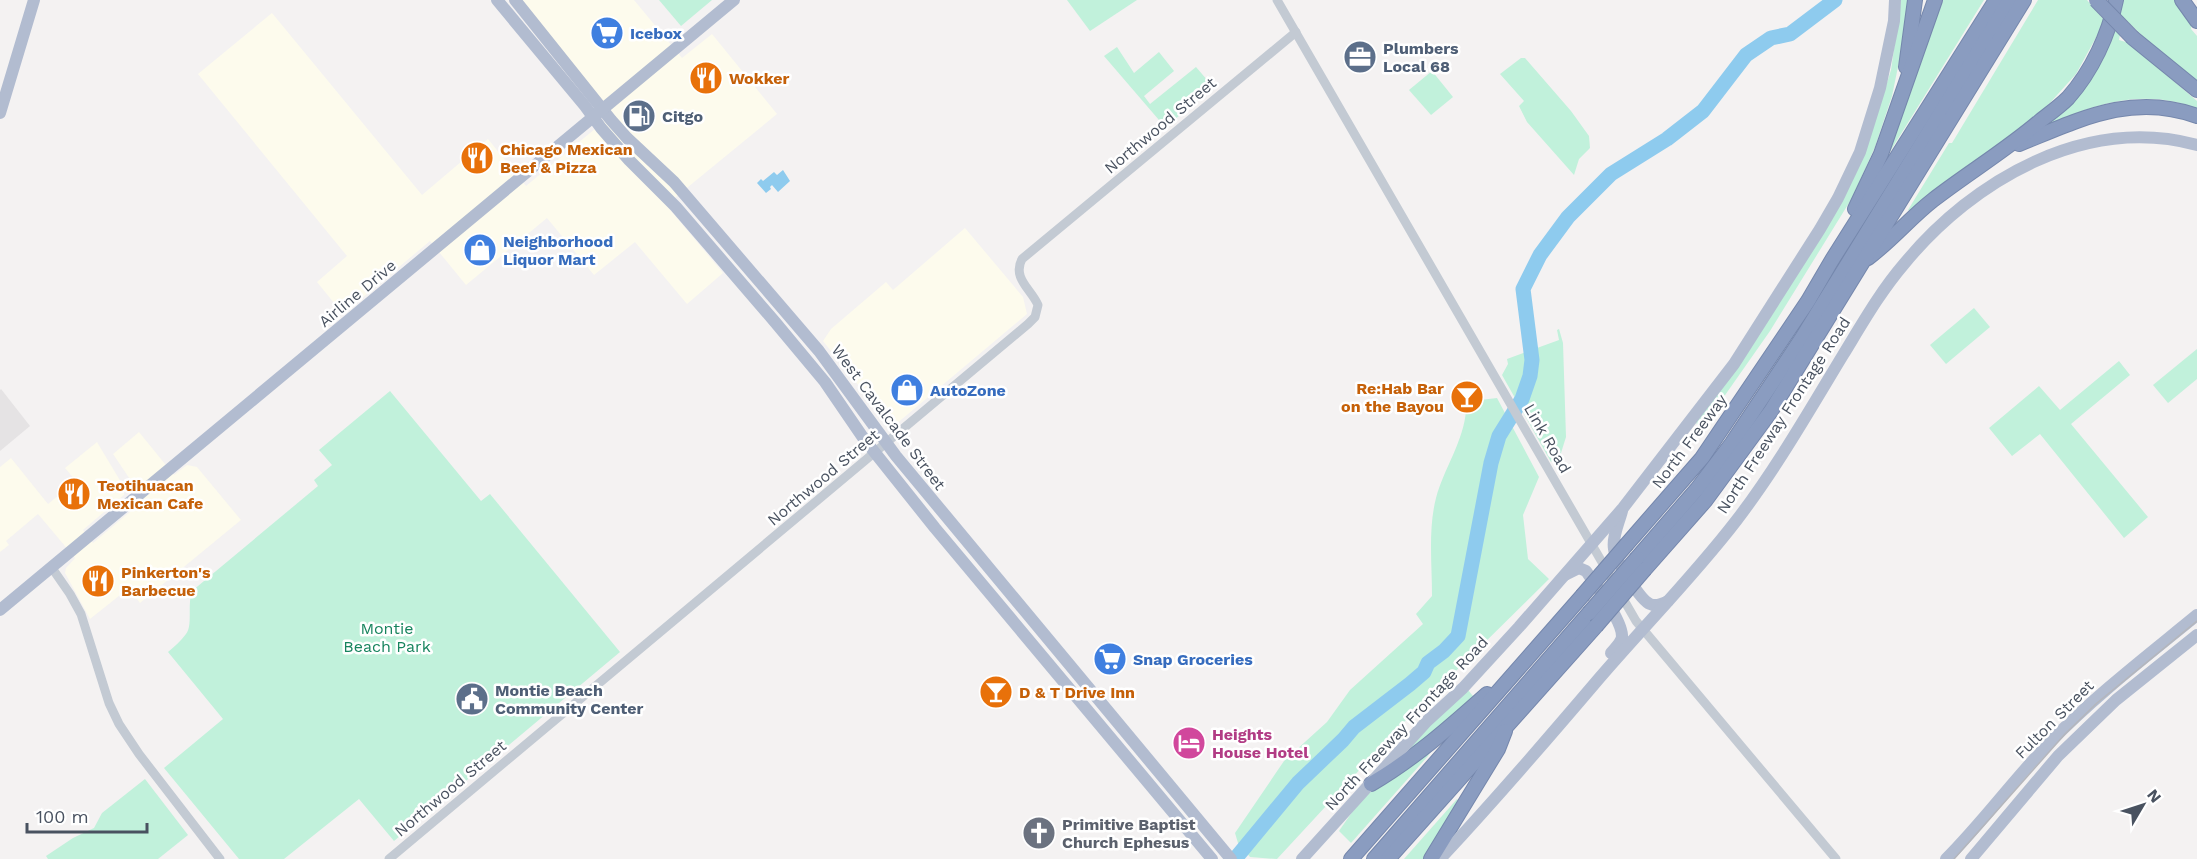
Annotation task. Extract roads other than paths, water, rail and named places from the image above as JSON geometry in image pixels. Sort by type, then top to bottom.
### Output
[{"type":"highway","points":[[1899,101],[1915,0]]},
{"type":"highway","points":[[1832,260],[1881,154],[1935,0]]},
{"type":"highway","name":"North Freeway","points":[[1351,859],[1532,655],[1702,458],[1808,301],[1996,0]]},
{"type":"highway","name":"North Freeway","points":[[1388,859],[1596,626],[1732,442],[1789,357],[2010,0]]},
{"type":"highway","name":"North Freeway","points":[[1374,859],[1589,613],[1705,501],[1771,411],[2024,0]]},
{"type":"highway","points":[[2096,0],[2133,38],[2197,90]]},
{"type":"highway","points":[[1862,262],[1884,246],[1934,199],[2008,148],[2068,98],[2097,54],[2112,21],[2116,0]]},
{"type":"highway","points":[[2182,0],[2197,21]]},
{"type":"highway","points":[[2008,148],[2112,109],[2145,105],[2164,107],[2197,116]]},
{"type":"highway","points":[[1371,784],[1396,770],[1431,744],[1532,655]]},
{"type":"highway","points":[[1431,859],[1498,748],[1509,722]]},
{"type":"main road","points":[[0,113],[34,0]]},
{"type":"main road","name":"West Cavalcade Street","points":[[515,0],[627,138],[674,182],[819,351],[854,396],[886,444],[1231,859]]},
{"type":"main road","name":"Airline Drive","points":[[0,610],[734,0]]},
{"type":"main road","name":"North Freeway Frontage Road","points":[[1307,856],[1427,721],[1463,688],[1623,508],[1734,363],[1838,198],[1860,152],[1880,88],[1894,21],[1895,0]]},
{"type":"main road","name":"West Cavalcade Street","points":[[500,1],[593,118],[629,160],[694,227],[825,382],[875,453],[1210,856]]},
{"type":"main road","name":"North Freeway Frontage Road","points":[[1440,859],[1572,712],[1735,522],[1759,490],[1877,300],[1919,247],[1958,210],[2018,170],[2059,151],[2084,143],[2148,137],[2197,145]]},
{"type":"main road","points":[[694,227],[712,240],[732,263],[739,265],[744,263]]},
{"type":"main road","points":[[732,271],[742,271],[767,300],[773,302],[775,300]]},
{"type":"main road","points":[[807,361],[819,351]]},
{"type":"main road","points":[[1623,508],[1614,541],[1614,551],[1640,598],[1650,605],[1668,601]]},
{"type":"main road","points":[[1562,577],[1579,568],[1586,571],[1620,626],[1622,636],[1620,642],[1593,674],[1595,683]]},
{"type":"main road","name":"Fulton Street","points":[[1947,859],[2049,743],[2097,696],[2197,615]]},
{"type":"main road","name":"Fulton Street","points":[[1971,859],[2058,756],[2116,699],[2197,635]]},
{"type":"main road","points":[[1181,822],[1192,812]]},
{"type":"street","name":"Link Road","points":[[1277,0],[1636,621],[1836,859]]},
{"type":"street","name":"Northwood Street","points":[[389,859],[1035,317],[1038,309],[1037,302],[1020,277],[1019,265],[1022,259],[1296,32]]},
{"type":"street","points":[[52,568],[81,614],[109,703],[119,724],[139,754],[220,859]]},
{"type":"water","points":[[783,170],[790,181],[778,192],[772,185],[766,193],[757,183],[774,172],[777,175]]},
{"type":"waterway","points":[[1235,859],[1298,783],[1354,727],[1424,672],[1428,663],[1458,636],[1491,463],[1499,436],[1522,399],[1530,376],[1532,360],[1523,289],[1540,255],[1568,217],[1611,174],[1667,139],[1703,111],[1746,55],[1771,38],[1790,34],[1835,0]]},
{"type":"tram line","points":[[1954,859],[2065,734],[2097,703],[2197,621]]},
{"type":"place","name":"Icebox","points":[[607,33]]},
{"type":"place","name":"Plumbers Local 68","points":[[1360,57]]},
{"type":"place","name":"Wokker","points":[[706,78]]},
{"type":"place","name":"Citgo","points":[[639,116]]},
{"type":"place","name":"Chicago Mexican Beef & Pizza","points":[[477,158]]},
{"type":"place","name":"Neighborhood Liquor Mart","points":[[480,250]]},
{"type":"place","name":"AutoZone","points":[[907,390]]},
{"type":"place","name":"Re:Hab Bar on the Bayou","points":[[1467,397]]},
{"type":"place","name":"Teotihuacan Mexican Cafe","points":[[74,494]]},
{"type":"place","name":"Pinkerton's Barbecue","points":[[98,581]]},
{"type":"place","name":"Snap Groceries","points":[[1110,659]]},
{"type":"place","name":"D & T Drive Inn","points":[[996,692]]},
{"type":"place","name":"Montie Beach Community Center","points":[[472,699]]},
{"type":"place","name":"Heights House Hotel","points":[[1189,743]]},
{"type":"place","name":"Primitive Baptist Church Ephesus","points":[[1039,833]]},
{"type":"park label","name":"Montie Beach Park","points":[[387,637]]}]
